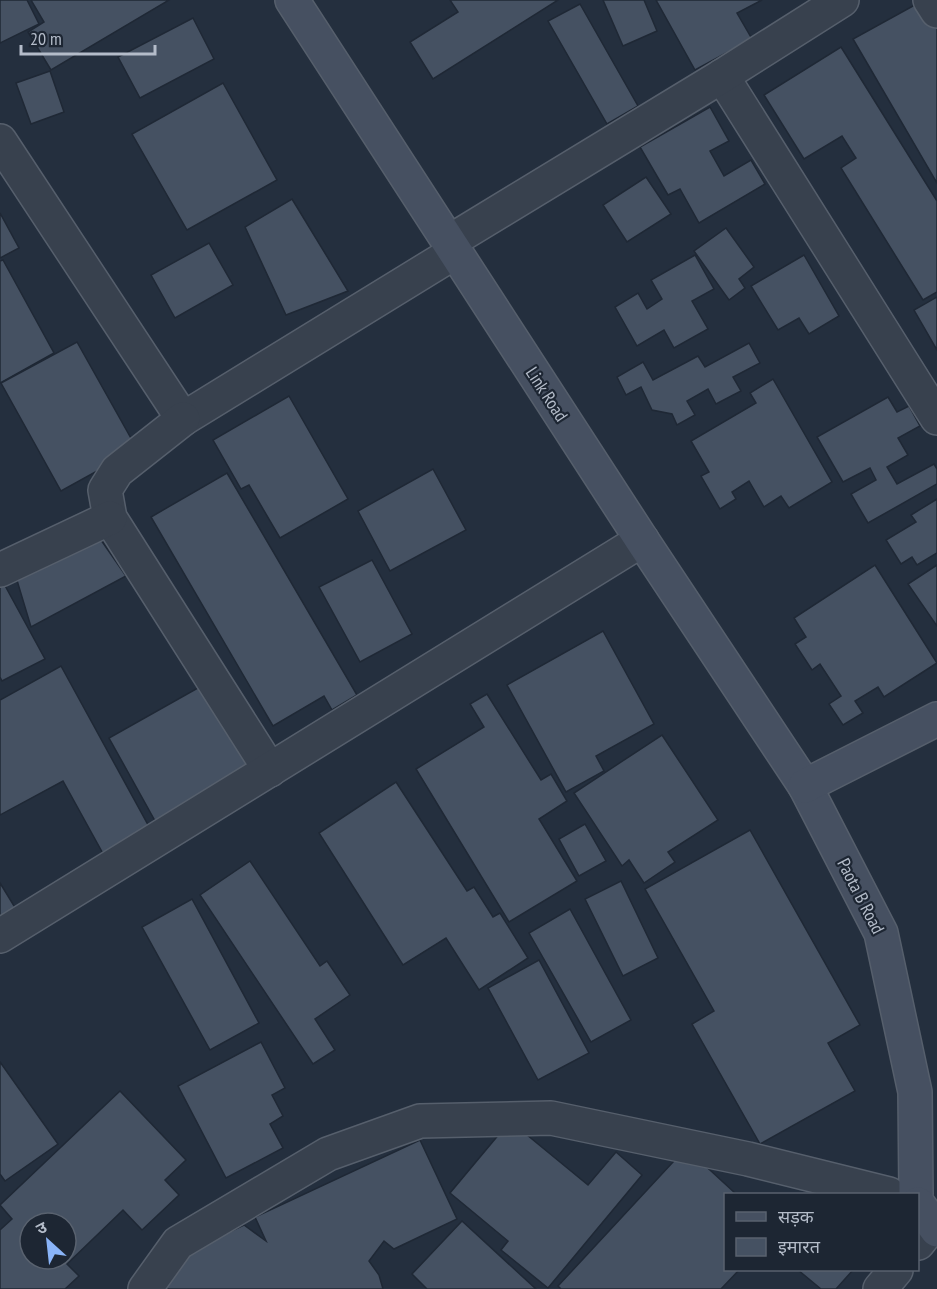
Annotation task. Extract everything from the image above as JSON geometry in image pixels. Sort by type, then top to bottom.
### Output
[{"type":"street","name":"Link Road","points":[[292,0],[642,540],[805,786]]},
{"type":"street","points":[[270,770],[110,518],[105,490],[117,471],[183,419],[842,0]]},
{"type":"street","points":[[930,0],[937,11]]},
{"type":"street","points":[[722,76],[937,418]]},
{"type":"street","points":[[0,141],[183,419]]},
{"type":"street","points":[[0,570],[110,518]]},
{"type":"street","points":[[0,936],[642,540]]},
{"type":"street","points":[[805,786],[937,719]]},
{"type":"street","name":"Paota B Road","points":[[805,786],[881,933],[915,1092],[916,1193]]},
{"type":"street","points":[[145,1289],[178,1243],[328,1154],[420,1121],[551,1118],[748,1159],[885,1193]]},
{"type":"street","points":[[880,1289],[894,1271]]},
{"type":"building","points":[[0,0],[27,0],[39,24],[0,43]]},
{"type":"building","points":[[31,0],[169,0],[51,70],[28,32],[44,22]]},
{"type":"building","points":[[450,0],[558,0],[433,79],[410,42],[458,12]]},
{"type":"building","points":[[603,0],[644,0],[657,31],[623,46]]},
{"type":"building","points":[[656,0],[762,0],[737,13],[752,39],[695,70]]},
{"type":"building","points":[[922,1],[937,26],[937,183],[853,39]]},
{"type":"building","points":[[580,4],[638,106],[607,124],[548,21]]},
{"type":"building","points":[[193,18],[214,59],[140,98],[118,57]]},
{"type":"building","points":[[841,47],[937,201],[937,292],[923,300],[841,168],[856,158],[842,136],[804,159],[764,95]]},
{"type":"building","points":[[50,71],[64,112],[31,124],[16,83]]},
{"type":"building","points":[[223,83],[277,180],[187,230],[132,134]]},
{"type":"building","points":[[710,107],[729,141],[710,151],[724,176],[751,160],[765,184],[699,223],[680,189],[668,195],[640,147]]},
{"type":"building","points":[[646,177],[671,214],[627,242],[603,205]]},
{"type":"building","points":[[292,199],[348,291],[286,315],[245,227]]},
{"type":"building","points":[[0,213],[19,248],[0,258]]},
{"type":"building","points":[[726,228],[754,267],[739,279],[745,288],[729,300],[694,251]]},
{"type":"building","points":[[209,243],[233,285],[175,318],[151,275]]},
{"type":"building","points":[[695,255],[714,289],[692,301],[708,329],[674,348],[664,330],[637,346],[615,307],[638,293],[647,309],[662,299],[651,280]]},
{"type":"building","points":[[804,255],[839,316],[809,334],[799,318],[778,330],[751,286]]},
{"type":"building","points":[[3,260],[54,353],[0,383],[0,261]]},
{"type":"building","points":[[937,297],[937,350],[914,310]]},
{"type":"building","points":[[77,342],[137,449],[61,491],[1,383]]},
{"type":"building","points":[[749,343],[760,363],[733,377],[741,391],[716,404],[708,389],[687,401],[695,415],[677,425],[672,414],[652,410],[641,387],[626,395],[617,377],[643,362],[653,380],[698,356],[705,367]]},
{"type":"building","points":[[773,379],[832,482],[789,508],[781,496],[764,507],[749,481],[732,492],[736,499],[720,509],[701,476],[709,472],[691,441],[756,403],[750,393]]},
{"type":"building","points":[[289,396],[348,499],[280,538],[249,485],[241,489],[213,440]]},
{"type":"building","points":[[888,397],[897,412],[909,406],[920,426],[898,438],[908,455],[887,467],[897,484],[934,464],[937,469],[937,484],[868,523],[851,494],[876,480],[870,468],[843,482],[817,437]]},
{"type":"building","points":[[433,469],[466,530],[390,571],[358,511]]},
{"type":"building","points":[[227,473],[357,695],[332,710],[324,696],[273,726],[151,517]]},
{"type":"building","points":[[937,499],[937,553],[917,565],[912,557],[901,564],[886,540],[916,522],[911,515]]},
{"type":"building","points":[[101,540],[126,576],[31,627],[16,577]]},
{"type":"building","points":[[372,560],[412,634],[360,662],[319,587]]},
{"type":"building","points":[[875,565],[937,663],[884,697],[878,687],[855,701],[863,713],[843,725],[829,704],[841,696],[820,664],[812,670],[795,644],[806,637],[794,618]]},
{"type":"building","points":[[937,565],[937,626],[908,584]]},
{"type":"building","points":[[3,582],[45,659],[2,681],[0,677],[0,584]]},
{"type":"building","points":[[603,631],[654,724],[596,756],[604,771],[566,792],[507,685]]},
{"type":"building","points":[[61,666],[153,834],[106,859],[63,781],[0,815],[0,700]]},
{"type":"building","points":[[212,680],[263,770],[159,828],[109,738]]},
{"type":"building","points":[[487,694],[541,780],[551,774],[567,801],[539,819],[577,881],[509,922],[416,769],[484,727],[470,704]]},
{"type":"building","points":[[662,735],[718,820],[668,852],[675,862],[644,883],[629,860],[622,866],[574,793]]},
{"type":"building","points":[[396,782],[467,891],[474,887],[493,917],[500,913],[528,958],[479,990],[446,938],[403,965],[319,833]]},
{"type":"building","points":[[585,824],[606,861],[579,876],[559,839]]},
{"type":"building","points":[[750,830],[860,1025],[828,1043],[855,1091],[760,1144],[692,1024],[714,1011],[645,889]]},
{"type":"building","points":[[250,861],[320,966],[327,961],[350,995],[315,1019],[335,1050],[313,1064],[200,895]]},
{"type":"building","points":[[621,881],[658,958],[623,976],[585,899]]},
{"type":"building","points":[[0,883],[19,914],[0,926]]},
{"type":"building","points":[[192,899],[259,1023],[210,1050],[142,927]]},
{"type":"building","points":[[570,909],[631,1020],[591,1042],[529,933]]},
{"type":"building","points":[[539,960],[589,1053],[538,1080],[488,988]]},
{"type":"building","points":[[261,1042],[285,1088],[272,1095],[283,1116],[270,1124],[283,1148],[226,1178],[178,1086]]},
{"type":"building","points":[[0,1062],[58,1144],[5,1181],[0,1174]]},
{"type":"building","points":[[120,1091],[186,1160],[165,1180],[179,1195],[142,1230],[123,1210],[78,1253],[78,1211],[18,1211],[18,1271],[74,1271],[79,1276],[65,1289],[0,1289],[0,1230],[12,1219],[0,1205]]},
{"type":"building","points":[[510,1121],[588,1185],[616,1152],[642,1175],[548,1288],[501,1250],[508,1241],[450,1193]]},
{"type":"building","points":[[420,1140],[457,1219],[394,1249],[384,1241],[369,1261],[379,1275],[383,1289],[162,1289],[191,1250],[244,1225],[266,1241],[255,1217]]},
{"type":"building","points":[[686,1148],[735,1193],[724,1193],[724,1271],[738,1271],[721,1289],[561,1289],[558,1286]]},
{"type":"building","points":[[462,1221],[536,1289],[427,1289],[412,1274]]},
{"type":"building","points":[[799,1271],[852,1271],[836,1289],[821,1289]]}]
